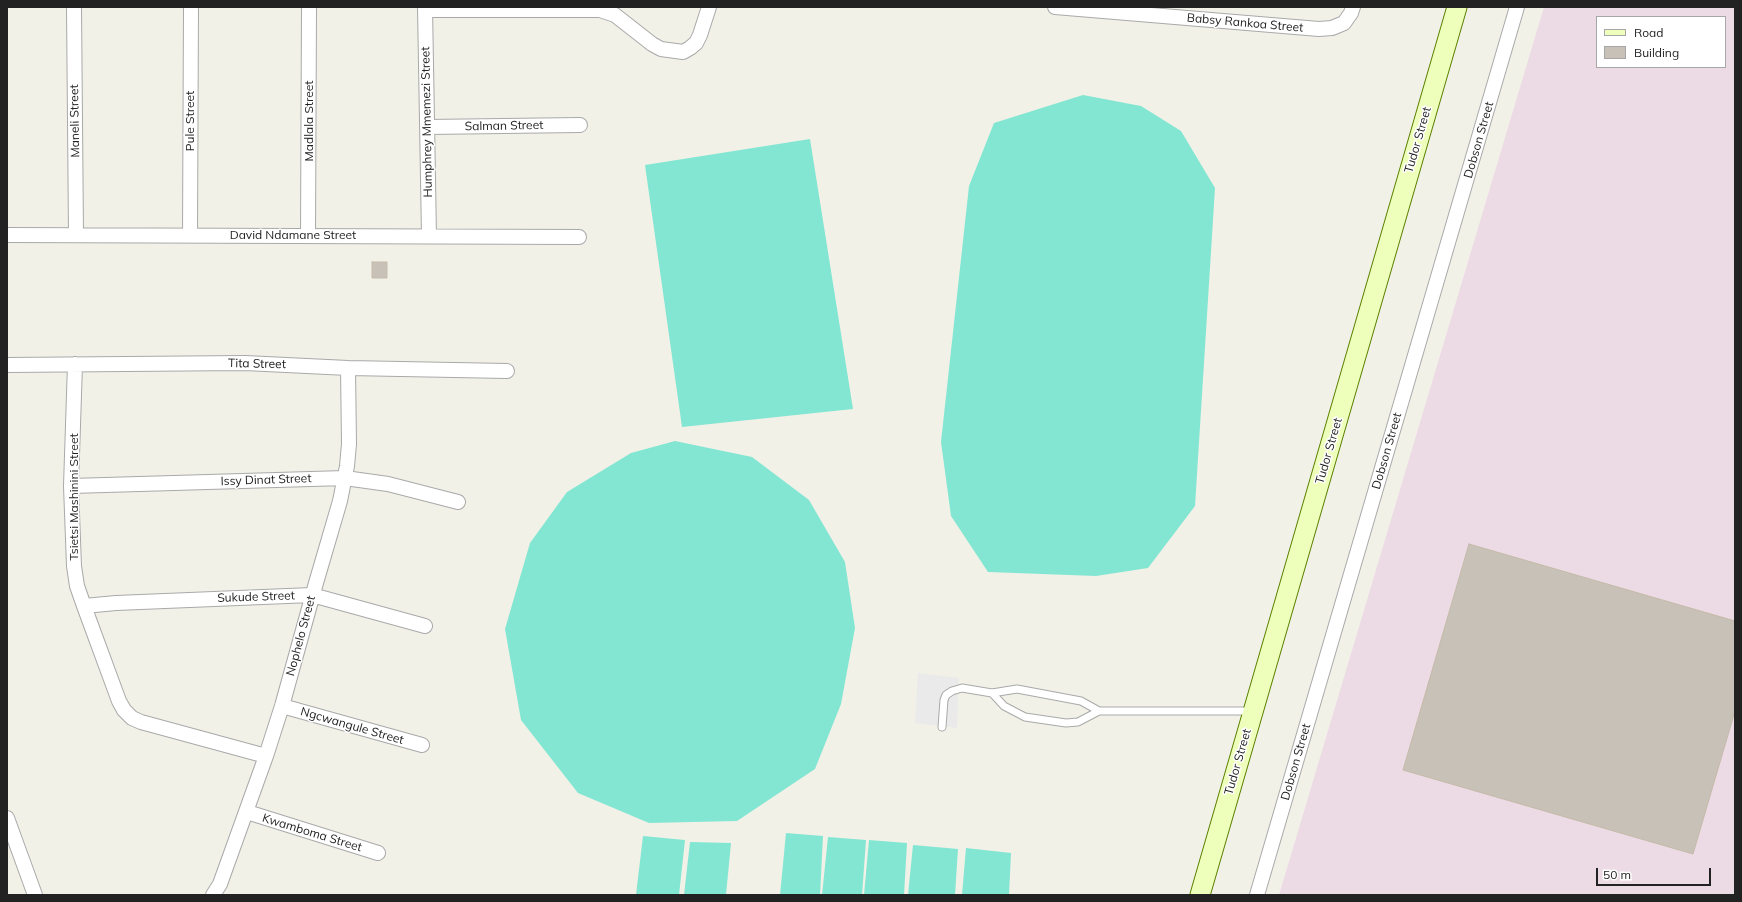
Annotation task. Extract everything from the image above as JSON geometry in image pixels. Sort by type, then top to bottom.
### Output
[{"type":"street","name":"Maneli Street","points":[[74,7],[76,235]]},
{"type":"street","name":"Pule Street","points":[[190,235],[191,7]]},
{"type":"street","name":"Madlala Street","points":[[308,235],[309,7]]},
{"type":"street","points":[[425,8],[600,10],[615,15],[652,44],[661,49],[673,52],[683,52],[696,43],[708,7]]},
{"type":"street","name":"Babsy Rankoa Street","points":[[1055,7],[1319,29],[1332,28],[1344,23],[1353,7]]},
{"type":"street","name":"Tudor Street","points":[[1200,895],[1457,7]]},
{"type":"street","name":"Dobson Street","points":[[1257,895],[1517,7]]},
{"type":"street","name":"Humphrey Mmemezi Street","points":[[425,8],[429,236]]},
{"type":"street","name":"Salman Street","points":[[427,127],[580,125]]},
{"type":"street","name":"David Ndamane Street","points":[[7,235],[579,237]]},
{"type":"street","name":"Tita Street","points":[[7,365],[245,363],[348,368],[507,371]]},
{"type":"street","name":"Tsietsi Mashinini Street","points":[[75,364],[71,486],[74,566],[77,586],[114,691],[124,710],[132,718],[148,724],[266,756]]},
{"type":"street","name":"Nophelo Street","points":[[213,895],[220,884],[266,756],[282,706],[312,595],[336,517],[345,478],[349,444],[348,368]]},
{"type":"street","name":"Issy Dinat Street","points":[[71,486],[345,478],[388,484],[458,502]]},
{"type":"street","name":"Sukude Street","points":[[84,606],[116,603],[312,595],[425,626]]},
{"type":"street","name":"Ngcwangule Street","points":[[282,706],[422,745]]},
{"type":"street","name":"Kwamboma Street","points":[[247,812],[378,853]]},
{"type":"street","points":[[7,818],[35,895]]},
{"type":"lane","points":[[942,727],[944,700],[946,695],[952,691],[962,688],[992,693],[1017,690],[1081,701],[1099,711]]},
{"type":"lane","points":[[992,693],[1004,706],[1025,717],[1072,722],[1078,722],[1099,711],[1253,711]]},
{"type":"shaded area","points":[[1544,7],[1735,7],[1735,895],[1279,895]]},
{"type":"shaded area","points":[[1083,95],[1141,106],[1181,131],[1215,188],[1195,506],[1148,568],[1096,576],[988,572],[951,516],[941,442],[969,186],[994,123]]},
{"type":"shaded area","points":[[810,139],[853,409],[682,427],[645,165]]},
{"type":"shaded area","points":[[675,441],[752,457],[809,500],[845,562],[855,628],[841,704],[815,769],[737,821],[649,823],[578,793],[521,720],[505,629],[530,543],[567,492],[631,453]]},
{"type":"shaded area","points":[[918,673],[959,678],[957,728],[915,723]]},
{"type":"shaded area","points":[[786,833],[823,836],[820,895],[780,895]]},
{"type":"shaded area","points":[[643,836],[685,840],[679,895],[636,895]]},
{"type":"shaded area","points":[[828,837],[866,840],[862,895],[822,895]]},
{"type":"shaded area","points":[[869,840],[907,843],[904,895],[864,895]]},
{"type":"shaded area","points":[[690,842],[731,843],[726,895],[684,895]]},
{"type":"shaded area","points":[[913,845],[958,849],[955,895],[908,895]]},
{"type":"shaded area","points":[[966,848],[1011,853],[1009,895],[962,895]]},
{"type":"building","points":[[372,262],[387,262],[387,278],[372,278]]},
{"type":"building","points":[[1469,544],[1735,621],[1735,711],[1693,854],[1403,770]]}]
